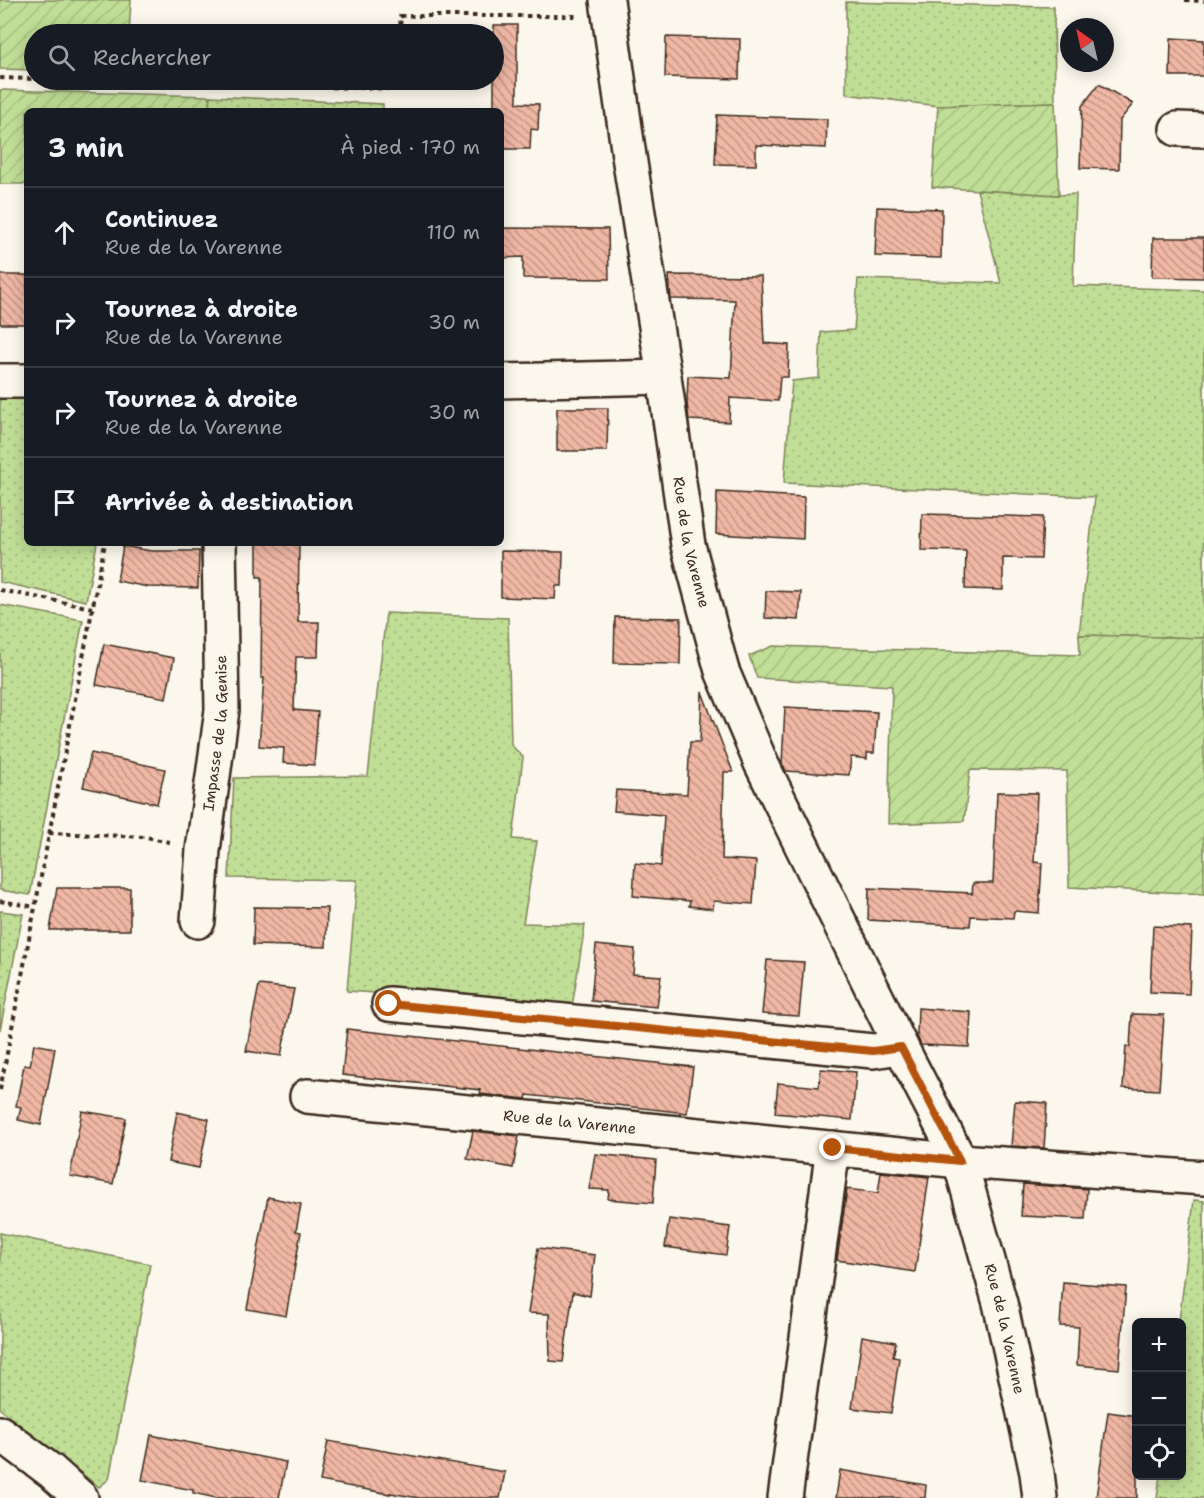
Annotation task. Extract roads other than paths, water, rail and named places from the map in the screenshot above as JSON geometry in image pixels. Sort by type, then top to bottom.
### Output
[{"type":"street","name":"Rue de la Varenne","points":[[608,8],[688,545],[722,671],[761,763],[960,1161],[1000,1303],[1037,1473],[1040,1498]]},
{"type":"street","points":[[504,381],[664,377]]},
{"type":"street","points":[[0,381],[24,381]]},
{"type":"street","name":"Impasse de la Genise","points":[[198,921],[203,850],[222,710],[219,546]]},
{"type":"street","points":[[389,1004],[873,1051],[901,1047]]},
{"type":"street","name":"Rue de la Varenne","points":[[307,1096],[960,1161],[1204,1178]]},
{"type":"street","points":[[785,1498],[833,1148]]},
{"type":"street","points":[[0,1433],[51,1471],[81,1498]]}]
